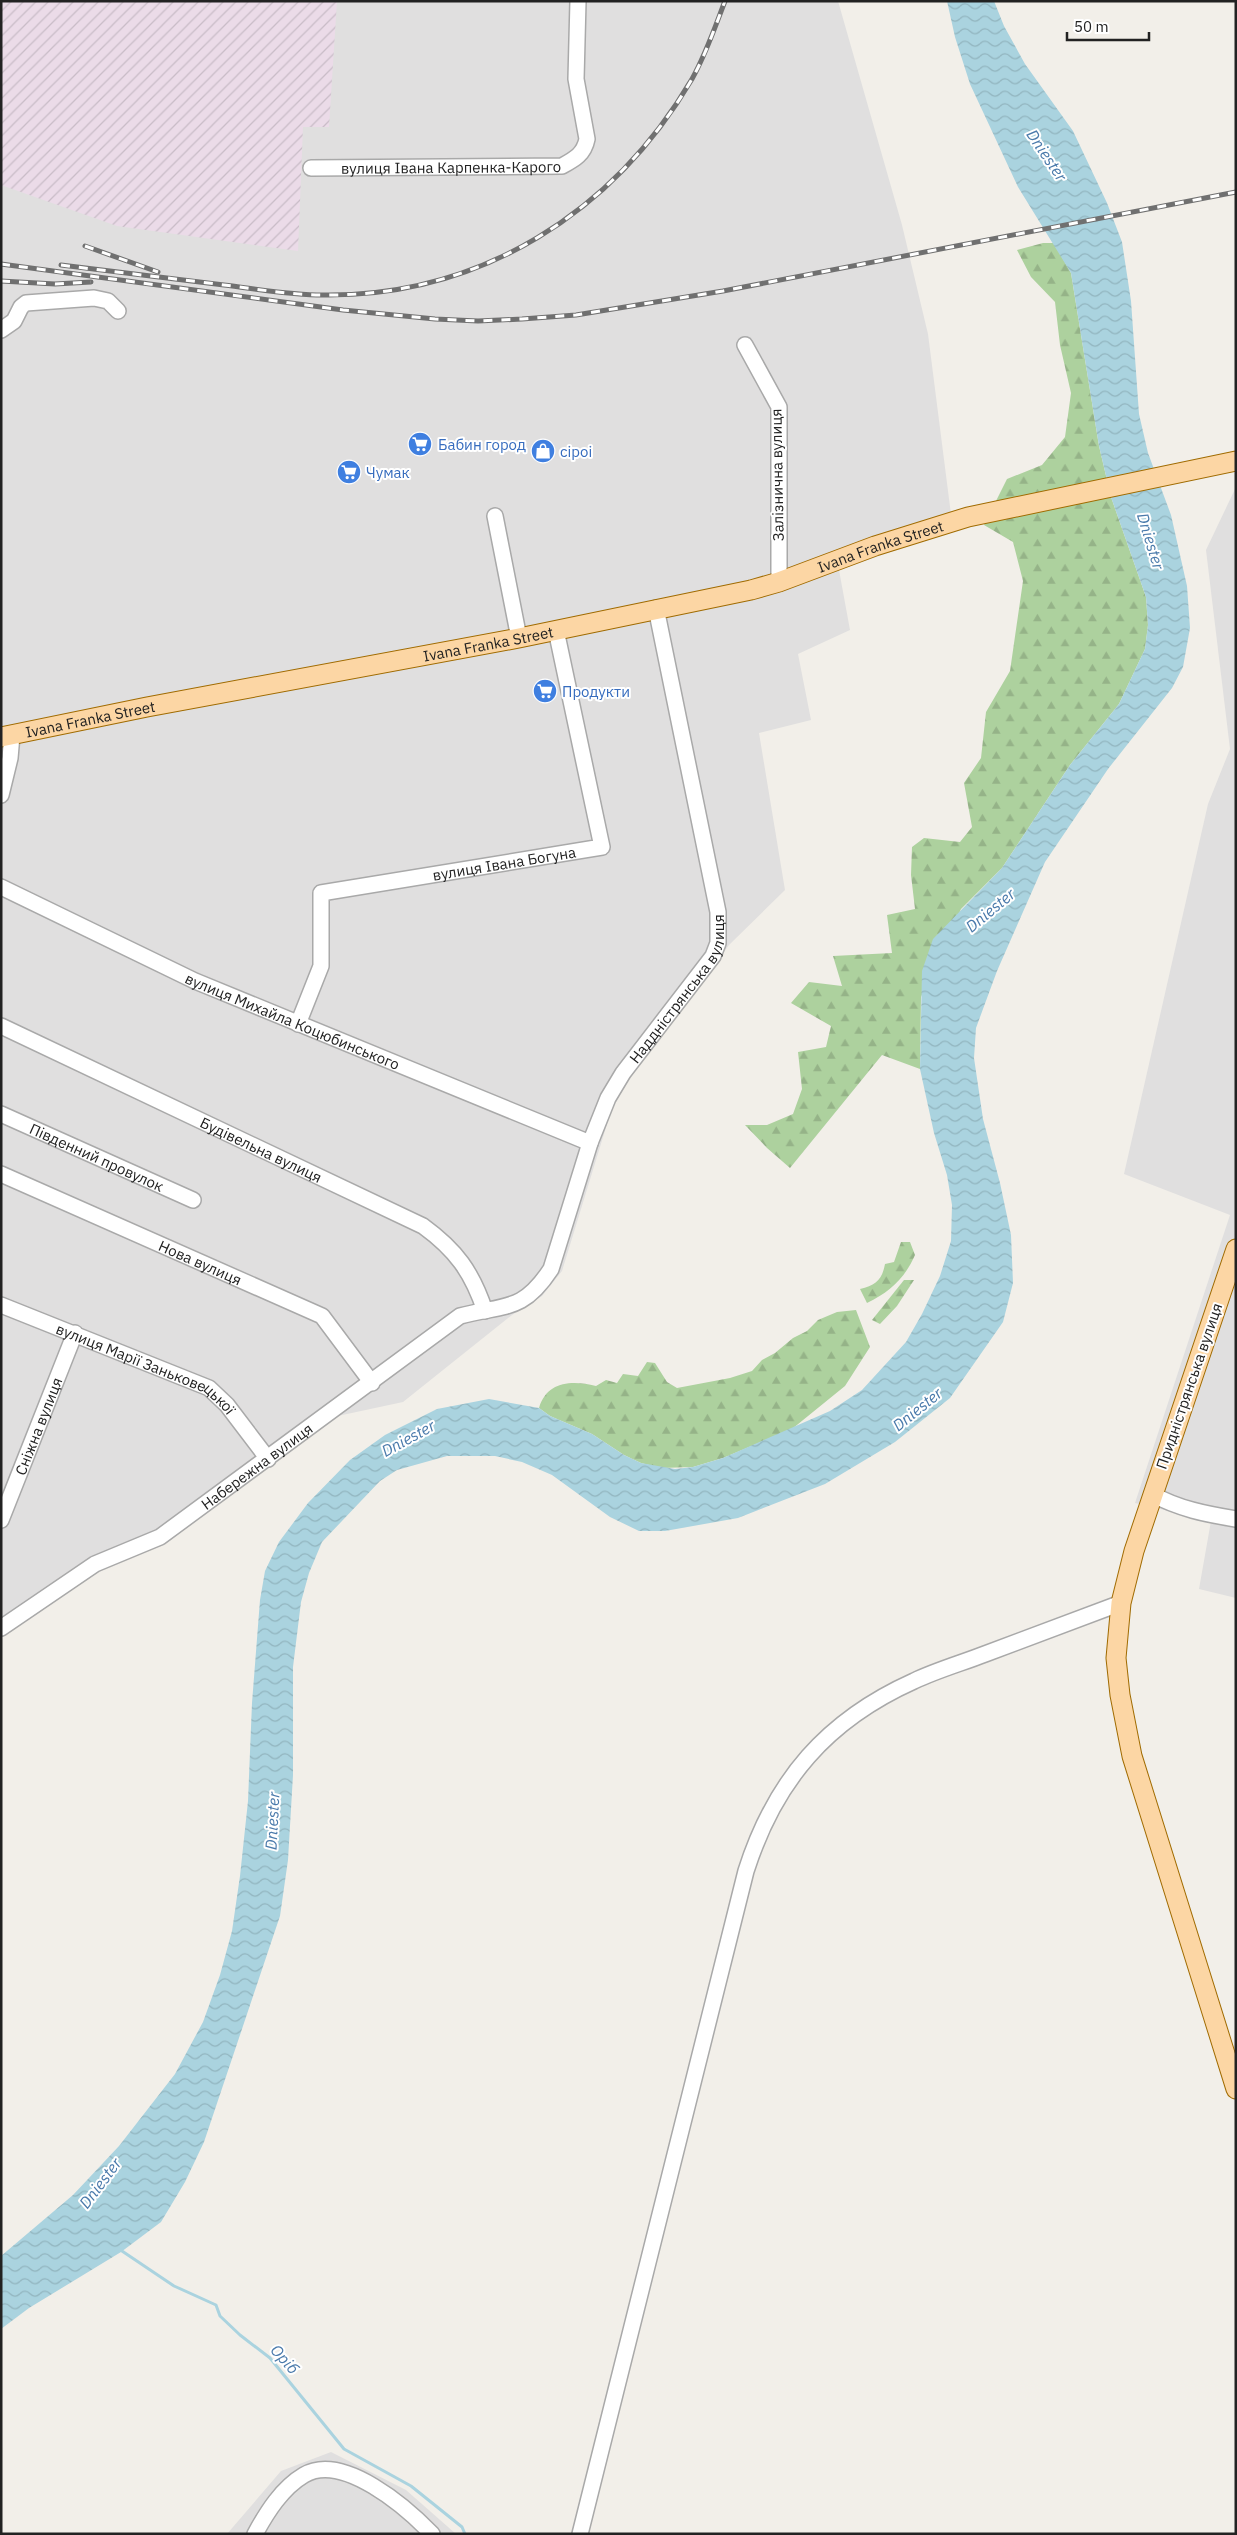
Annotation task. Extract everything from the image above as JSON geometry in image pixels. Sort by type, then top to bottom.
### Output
[{"type":"main road","name":"Ivana Franka Street","points":[[6,736],[148,707],[519,638],[656,608],[751,590],[779,582],[875,546],[968,517],[1236,461]]},
{"type":"main road","name":"Придністрянська вулиця","points":[[1236,1249],[1232,1271],[1152,1494],[1121,1603],[1116,1658],[1120,1695],[1132,1756],[1236,2089]]},
{"type":"street","name":"вулиця Івана Карпенка-Карого","points":[[311,168],[562,166],[579,156],[585,148],[587,139],[576,79],[578,1]]},
{"type":"street","points":[[1,330],[14,321],[21,307],[26,303],[94,298],[108,301],[118,311]]},
{"type":"street","name":"Залізнична вулиця","points":[[745,345],[779,407],[779,582]]},
{"type":"street","points":[[495,516],[519,638]]},
{"type":"street","name":"Наддністрянська вулиця","points":[[510,1307],[525,1299],[540,1286],[551,1269],[590,1143],[608,1098],[623,1073],[713,956],[718,943],[718,912],[656,608]]},
{"type":"street","name":"вулиця Івана Богуна","points":[[298,1024],[321,966],[320,893],[602,847],[556,630]]},
{"type":"street","points":[[1,795],[10,758],[6,736]]},
{"type":"street","name":"вулиця Михайла Коцюбинського","points":[[1,887],[195,981],[590,1143]]},
{"type":"street","name":"Будівельна вулиця","points":[[1,1026],[423,1226],[441,1239],[468,1269],[476,1284],[485,1311]]},
{"type":"street","name":"Південний провулок","points":[[1,1114],[193,1200]]},
{"type":"street","name":"Нова вулиця","points":[[1,1174],[322,1316],[372,1383]]},
{"type":"street","name":"вулиця Марії Заньковецької","points":[[1,1305],[209,1388],[227,1405],[268,1459]]},
{"type":"street","name":"Набережна вулиця","points":[[1,1628],[95,1564],[160,1537],[372,1383],[460,1316],[510,1307]]},
{"type":"street","name":"Сніжна вулиця","points":[[1,1520],[75,1333]]},
{"type":"street","points":[[1152,1494],[1171,1505],[1236,1519]]},
{"type":"street","points":[[580,2534],[746,1871],[758,1835],[774,1804],[793,1774],[814,1750],[837,1728],[864,1708],[914,1681],[1121,1603]]},
{"type":"street","points":[[256,2534],[267,2512],[289,2486],[305,2474],[328,2469],[366,2482],[396,2500],[432,2534]]},
{"type":"shaded area","points":[[1,1],[838,1],[902,225],[928,334],[953,530],[839,570],[850,630],[798,654],[811,720],[759,733],[785,890],[729,945],[615,1098],[562,1271],[542,1296],[512,1315],[403,1402],[333,1417],[164,1545],[96,1570],[1,1635]]},
{"type":"shaded area","points":[[1,1],[337,1],[329,127],[303,127],[298,251],[117,226],[1,185]]},
{"type":"shaded area","points":[[1236,487],[1236,1598],[1199,1589],[1211,1521],[1135,1503],[1230,1215],[1124,1174],[1208,804],[1230,749],[1206,550]]},
{"type":"shaded area","points":[[331,2452],[406,2490],[456,2534],[227,2534],[281,2471]]},
{"type":"green space","points":[[1043,243],[1054,243],[1071,273],[1099,446],[1111,497],[1146,597],[1148,625],[1145,649],[1119,704],[1070,765],[1002,868],[961,909],[921,997],[920,1069],[882,1055],[790,1168],[745,1125],[767,1125],[793,1114],[802,1089],[798,1052],[826,1047],[831,1026],[791,1003],[809,982],[842,986],[833,956],[892,953],[887,915],[915,909],[911,875],[912,847],[924,838],[960,842],[972,827],[964,783],[981,758],[986,712],[1010,671],[1023,581],[1013,542],[984,525],[1007,479],[1042,465],[1065,437],[1071,393],[1060,345],[1055,302],[1031,277],[1017,250]]},
{"type":"green space","points":[[901,1242],[910,1242],[915,1255],[907,1271],[890,1289],[867,1303],[860,1289],[874,1284],[880,1278],[885,1264],[894,1262]]},
{"type":"green space","points":[[904,1280],[914,1280],[897,1306],[880,1324],[872,1320]]},
{"type":"green space","points":[[856,1310],[870,1347],[845,1386],[792,1429],[723,1458],[693,1467],[661,1468],[641,1463],[624,1455],[592,1434],[550,1416],[539,1408],[548,1392],[554,1388],[570,1383],[596,1386],[606,1380],[617,1383],[623,1374],[638,1376],[647,1362],[655,1363],[667,1382],[677,1388],[730,1378],[752,1371],[762,1360],[775,1353],[793,1338],[807,1331],[818,1320],[837,1312]]},
{"type":"water","name":"Dniester","points":[[947,1],[994,1],[1004,26],[1025,64],[1073,131],[1107,203],[1122,242],[1131,301],[1139,414],[1148,453],[1171,515],[1187,586],[1190,628],[1183,667],[1172,688],[1108,769],[1045,862],[997,971],[976,1028],[974,1058],[983,1119],[1000,1183],[1011,1235],[1013,1283],[1003,1322],[950,1398],[895,1442],[825,1484],[738,1518],[665,1531],[639,1531],[610,1517],[552,1475],[522,1462],[495,1456],[447,1456],[397,1470],[380,1481],[322,1542],[309,1573],[301,1602],[293,1667],[293,1775],[288,1860],[280,1916],[204,2142],[185,2182],[161,2222],[121,2252],[29,2308],[1,2329],[1,2256],[73,2195],[119,2146],[175,2074],[203,2022],[220,1975],[232,1931],[240,1876],[248,1801],[252,1703],[260,1600],[265,1571],[279,1542],[308,1503],[350,1460],[385,1435],[437,1409],[489,1399],[539,1408],[550,1416],[592,1434],[624,1455],[641,1463],[675,1469],[693,1467],[723,1458],[830,1411],[862,1390],[906,1342],[940,1276],[951,1241],[952,1205],[947,1175],[934,1133],[920,1069],[922,971],[933,939],[1002,868],[1070,765],[1119,704],[1145,649],[1148,625],[1146,597],[1111,497],[1099,446],[1071,273],[1018,187],[970,84],[955,37]]},
{"type":"waterway","name":"Оріб","points":[[119,2249],[174,2286],[216,2305],[220,2316],[240,2335],[270,2358],[344,2449],[411,2486],[462,2527],[465,2534]]},
{"type":"railway","points":[[61,265],[274,292],[323,295],[381,292],[436,281],[489,263],[538,238],[583,206],[624,169],[660,127],[692,79],[706,50],[725,1]]},
{"type":"railway","points":[[1,264],[343,310],[435,319],[478,321],[522,319],[576,315],[723,291],[1236,192]]},
{"type":"railway","points":[[85,246],[158,272]]},
{"type":"railway","points":[[1,281],[55,284],[91,282]]},
{"type":"place","name":"Бабин город","points":[[420,444]]},
{"type":"place","name":"сіроі","points":[[543,451]]},
{"type":"place","name":"Чумак","points":[[349,472]]},
{"type":"place","name":"Продукти","points":[[545,691]]}]
